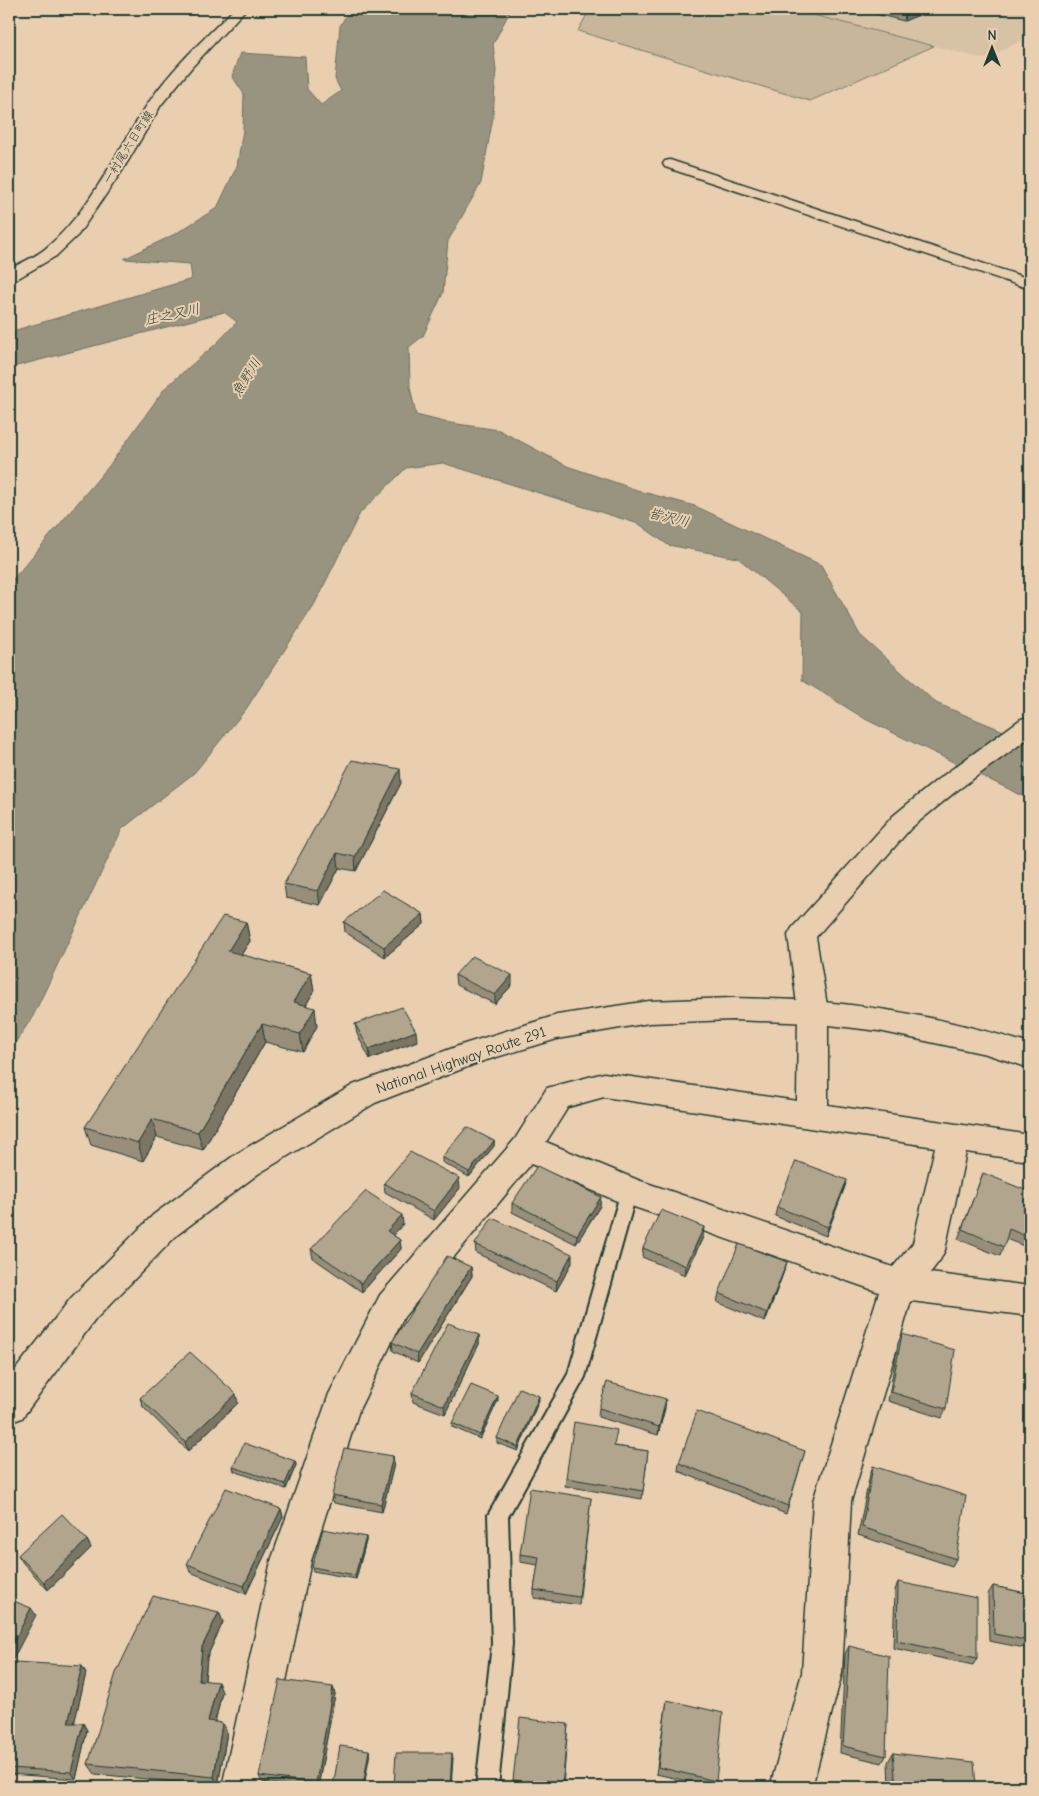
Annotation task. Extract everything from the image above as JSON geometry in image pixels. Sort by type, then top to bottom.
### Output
[{"type":"main road","name":"一村尾六日町線","points":[[9,276],[50,253],[72,232],[115,171],[155,104],[187,64],[240,9]]},
{"type":"main road","points":[[670,164],[1030,284]]},
{"type":"main road","points":[[812,1116],[813,1012],[802,935],[902,822],[946,786],[1030,725]]},
{"type":"main road","name":"National Highway Route 291","points":[[9,1406],[83,1309],[165,1225],[246,1164],[364,1094],[472,1053],[557,1027],[649,1012],[733,1009],[813,1012],[898,1024],[986,1042],[1030,1056]]},
{"type":"main road","points":[[243,1787],[291,1562],[342,1406],[392,1306],[526,1148],[558,1097],[604,1085],[1030,1148]]},
{"type":"main road","points":[[791,1787],[822,1673],[832,1501],[899,1284],[928,1250],[953,1137]]},
{"type":"main road","points":[[526,1148],[629,1191],[899,1284],[1030,1301]]},
{"type":"lane","points":[[487,1787],[502,1644],[498,1515],[576,1377],[629,1191]]},
{"type":"shaded area","points":[[590,9],[790,9],[934,46],[810,101],[578,31]]},
{"type":"shaded area","points":[[790,9],[1030,9],[1030,37],[984,59]]},
{"type":"water","points":[[350,9],[511,9],[493,44],[496,70],[493,117],[481,183],[448,241],[443,293],[423,336],[409,347],[410,387],[416,415],[444,422],[499,430],[567,466],[643,492],[695,506],[821,565],[860,635],[936,703],[1030,742],[1030,795],[1023,796],[867,720],[802,680],[803,612],[738,558],[668,545],[639,524],[443,463],[406,468],[360,513],[314,605],[246,709],[194,773],[122,829],[33,1016],[9,1052],[9,584],[109,466],[165,388],[217,343],[237,322],[224,312],[9,368],[9,332],[192,279],[190,264],[124,259],[175,234],[217,208],[237,166],[243,130],[244,94],[232,76],[240,53],[305,57],[307,89],[321,105],[341,91],[335,79],[340,26]]},
{"type":"building","points":[[884,9],[919,9],[905,14]]},
{"type":"building","points":[[352,760],[400,769],[355,857],[337,853],[318,891],[284,884]]},
{"type":"building","points":[[383,890],[423,914],[384,947],[344,922]]},
{"type":"building","points":[[223,916],[246,922],[228,951],[311,973],[294,1002],[315,1008],[300,1034],[262,1024],[198,1132],[152,1119],[138,1143],[85,1127]]},
{"type":"building","points":[[472,956],[512,975],[495,995],[455,975]]},
{"type":"building","points":[[402,1007],[416,1031],[369,1049],[355,1024]]},
{"type":"building","points":[[467,1127],[494,1141],[469,1172],[442,1157]]},
{"type":"building","points":[[410,1152],[459,1178],[434,1211],[384,1183]]},
{"type":"building","points":[[796,1161],[847,1180],[828,1227],[777,1207]]},
{"type":"building","points":[[537,1166],[601,1197],[577,1235],[512,1203]]},
{"type":"building","points":[[983,1173],[1030,1192],[1030,1231],[1028,1237],[1009,1229],[1004,1247],[962,1229]]},
{"type":"building","points":[[366,1191],[402,1215],[387,1231],[400,1240],[361,1283],[311,1249]]},
{"type":"building","points":[[661,1210],[704,1227],[686,1266],[643,1248]]},
{"type":"building","points":[[492,1218],[572,1254],[557,1281],[475,1244]]},
{"type":"building","points":[[739,1244],[787,1262],[767,1313],[719,1293]]},
{"type":"building","points":[[447,1256],[471,1267],[417,1354],[392,1342]]},
{"type":"building","points":[[448,1323],[479,1335],[444,1406],[412,1393]]},
{"type":"building","points":[[902,1334],[955,1350],[946,1409],[891,1392]]},
{"type":"building","points":[[190,1352],[236,1394],[185,1442],[140,1398]]},
{"type":"building","points":[[607,1382],[666,1399],[659,1427],[599,1408]]},
{"type":"building","points":[[471,1385],[498,1396],[480,1435],[452,1423]]},
{"type":"building","points":[[519,1388],[539,1396],[518,1447],[497,1438]]},
{"type":"building","points":[[697,1411],[805,1451],[788,1506],[679,1463]]},
{"type":"building","points":[[574,1422],[617,1430],[614,1446],[648,1451],[643,1491],[566,1478]]},
{"type":"building","points":[[244,1443],[295,1461],[285,1484],[233,1467]]},
{"type":"building","points":[[344,1448],[393,1456],[381,1504],[332,1495]]},
{"type":"building","points":[[873,1466],[966,1496],[956,1559],[862,1527]]},
{"type":"building","points":[[226,1488],[281,1509],[244,1586],[187,1564]]},
{"type":"building","points":[[530,1488],[591,1498],[579,1597],[534,1590],[539,1557],[520,1554]]},
{"type":"building","points":[[62,1514],[87,1540],[44,1582],[18,1555]]},
{"type":"building","points":[[323,1529],[366,1537],[355,1575],[312,1567]]},
{"type":"building","points":[[898,1582],[977,1598],[977,1658],[897,1641]]},
{"type":"building","points":[[993,1586],[1030,1594],[1030,1641],[994,1634]]},
{"type":"building","points":[[153,1596],[219,1612],[202,1647],[199,1680],[218,1682],[208,1721],[222,1723],[214,1777],[88,1764],[116,1673]]},
{"type":"building","points":[[9,1599],[31,1608],[9,1651]]},
{"type":"building","points":[[849,1646],[889,1656],[886,1756],[843,1746]]},
{"type":"building","points":[[15,1662],[82,1666],[68,1723],[83,1723],[71,1772],[9,1768],[9,1684]]},
{"type":"building","points":[[280,1680],[333,1687],[316,1783],[259,1776]]},
{"type":"building","points":[[667,1700],[723,1713],[716,1781],[658,1767]]},
{"type":"building","points":[[520,1718],[568,1724],[562,1787],[513,1780]]},
{"type":"building","points":[[340,1746],[369,1750],[363,1787],[333,1787]]},
{"type":"building","points":[[396,1753],[452,1753],[450,1787],[394,1787]]},
{"type":"building","points":[[893,1753],[974,1762],[976,1787],[896,1787]]},
{"type":"water label","name":"庄之又川","points":[[172,314]]},
{"type":"water label","name":"魚野川","points":[[246,377]]},
{"type":"water label","name":"皆沢川","points":[[669,517]]}]
